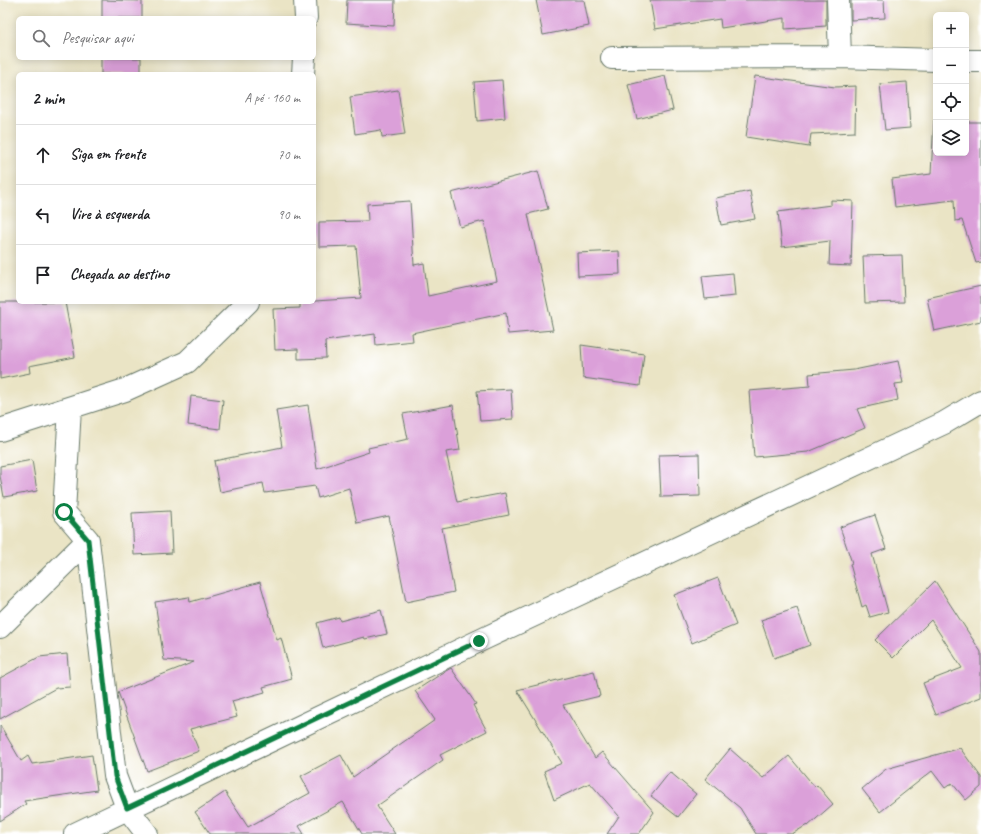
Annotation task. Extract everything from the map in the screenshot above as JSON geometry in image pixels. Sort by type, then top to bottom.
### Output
[{"type":"street","points":[[305,0],[306,16]]},
{"type":"street","points":[[838,0],[840,57]]},
{"type":"street","points":[[612,58],[840,57],[933,60]]},
{"type":"street","points":[[303,72],[304,60]]},
{"type":"street","points":[[969,61],[981,61]]},
{"type":"street","points":[[0,430],[125,390],[187,362],[246,304]]},
{"type":"street","points":[[75,834],[486,637],[944,423],[981,402]]},
{"type":"street","points":[[70,408],[64,512],[88,540],[115,776],[127,808],[147,834]]},
{"type":"street","points":[[0,627],[88,540]]},
{"type":"building","points":[[102,0],[142,1],[142,16],[102,16]]},
{"type":"building","points":[[347,0],[395,0],[394,26],[346,23]]},
{"type":"building","points":[[536,0],[584,0],[589,26],[543,35]]},
{"type":"building","points":[[650,0],[826,0],[826,26],[785,29],[785,18],[721,28],[720,19],[655,29]]},
{"type":"building","points":[[851,0],[884,0],[885,18],[851,20]]},
{"type":"building","points":[[101,60],[141,60],[141,72],[101,72]]},
{"type":"building","points":[[665,76],[673,110],[637,119],[628,85]]},
{"type":"building","points":[[755,76],[835,87],[856,86],[855,132],[811,134],[809,147],[746,137]]},
{"type":"building","points":[[502,80],[505,118],[477,121],[474,82]]},
{"type":"building","points":[[907,82],[910,128],[885,130],[880,84]]},
{"type":"building","points":[[398,90],[405,134],[382,137],[381,130],[355,134],[350,97]]},
{"type":"building","points":[[969,122],[981,122],[981,262],[976,263],[962,220],[955,221],[954,200],[895,207],[892,179],[931,174],[933,138],[933,156],[969,156]]},
{"type":"building","points":[[538,171],[548,209],[528,214],[553,330],[508,334],[506,313],[412,333],[413,341],[376,345],[375,334],[325,341],[326,358],[298,359],[298,349],[275,350],[273,309],[300,308],[300,304],[316,304],[316,301],[361,298],[356,246],[319,247],[319,222],[368,221],[367,204],[410,201],[414,265],[424,263],[428,296],[497,281],[484,221],[460,227],[451,193]]},
{"type":"building","points":[[750,191],[755,219],[721,225],[716,198]]},
{"type":"building","points":[[831,200],[853,201],[851,266],[829,265],[830,241],[782,247],[778,212],[831,205]]},
{"type":"building","points":[[619,251],[620,274],[578,276],[577,253]]},
{"type":"building","points":[[902,255],[904,302],[865,303],[863,256]]},
{"type":"building","points":[[733,273],[735,296],[705,299],[702,276]]},
{"type":"building","points":[[981,286],[981,321],[934,331],[927,298]]},
{"type":"building","points":[[0,302],[16,302],[16,304],[65,304],[75,357],[29,366],[30,373],[0,379]]},
{"type":"building","points":[[581,345],[644,354],[640,386],[583,378]]},
{"type":"building","points":[[898,361],[903,383],[895,384],[898,400],[857,409],[865,428],[808,452],[754,457],[749,391],[810,386],[809,374],[854,370]]},
{"type":"building","points":[[511,389],[513,419],[480,421],[477,391]]},
{"type":"building","points":[[191,396],[223,400],[220,429],[188,425]]},
{"type":"building","points":[[308,405],[317,469],[369,452],[368,448],[408,439],[403,414],[453,405],[460,450],[446,452],[457,502],[505,493],[509,515],[442,528],[454,592],[406,602],[389,516],[357,523],[349,488],[318,498],[315,486],[265,493],[263,483],[220,492],[214,461],[282,447],[276,410]]},
{"type":"building","points":[[699,454],[700,496],[661,497],[659,455]]},
{"type":"building","points":[[32,460],[37,491],[4,497],[0,476],[0,466]]},
{"type":"building","points":[[170,511],[172,553],[134,555],[132,513]]},
{"type":"building","points":[[875,515],[886,549],[872,554],[888,612],[870,617],[866,605],[862,607],[850,564],[852,563],[840,527]]},
{"type":"building","points":[[718,578],[736,625],[692,643],[674,595]]},
{"type":"building","points":[[935,581],[981,652],[981,697],[936,715],[923,683],[962,668],[931,620],[893,658],[875,640]]},
{"type":"building","points":[[260,582],[277,640],[281,638],[292,679],[263,687],[265,692],[232,701],[237,717],[190,729],[199,751],[147,771],[118,692],[194,662],[164,660],[155,602],[189,597],[190,602]]},
{"type":"building","points":[[797,608],[810,645],[774,658],[761,620]]},
{"type":"building","points":[[381,610],[387,634],[365,639],[364,637],[323,648],[317,623],[339,617],[340,621]]},
{"type":"building","points":[[67,654],[70,687],[56,688],[0,719],[0,678],[39,657]]},
{"type":"building","points":[[451,668],[476,704],[473,705],[487,731],[440,755],[443,760],[377,806],[395,834],[362,834],[343,802],[299,826],[304,834],[210,834],[195,812],[225,792],[248,827],[310,793],[301,776],[341,755],[353,777],[435,720],[415,691]]},
{"type":"building","points":[[594,671],[600,696],[563,705],[595,758],[602,752],[654,812],[639,834],[607,834],[619,816],[590,783],[554,800],[544,771],[562,763],[517,690]]},
{"type":"building","points":[[0,725],[21,761],[28,756],[32,764],[92,755],[97,790],[24,801],[26,804],[0,821]]},
{"type":"building","points":[[960,748],[981,777],[981,787],[966,800],[952,783],[945,788],[932,771],[880,812],[862,789],[886,769]]},
{"type":"building","points":[[730,749],[763,778],[789,756],[815,787],[817,785],[833,804],[808,826],[807,825],[792,834],[756,834],[740,808],[705,779]]},
{"type":"building","points":[[670,772],[696,794],[678,817],[651,796]]},
{"type":"route","points":[[64,512],[88,540],[115,776],[127,808],[479,641]]}]
